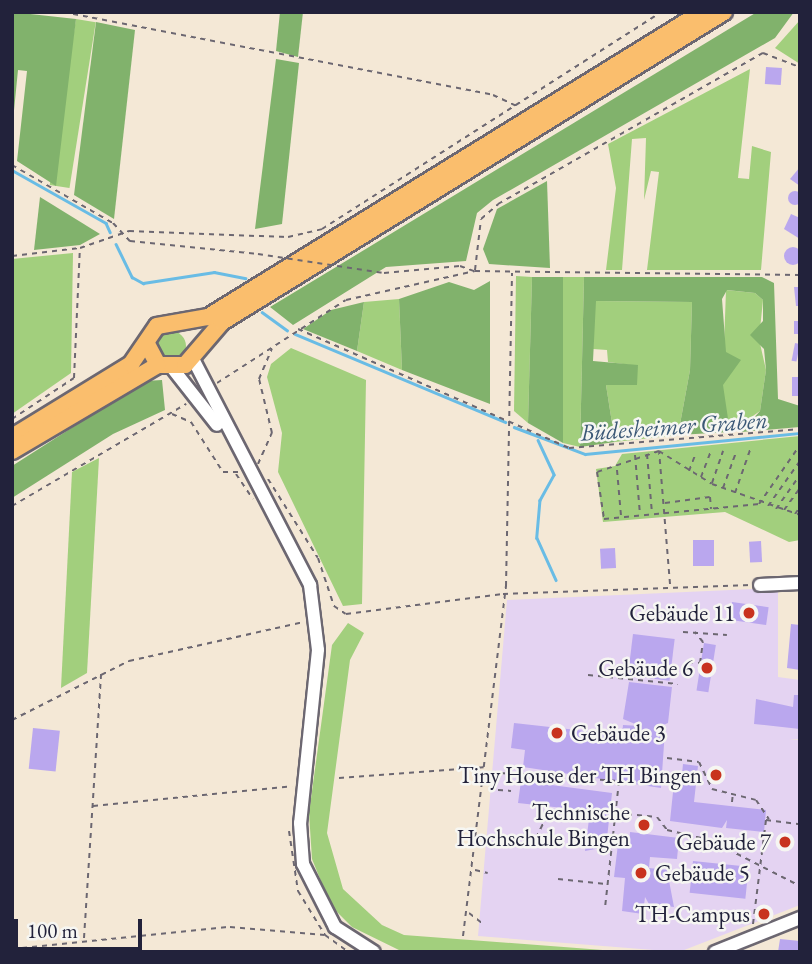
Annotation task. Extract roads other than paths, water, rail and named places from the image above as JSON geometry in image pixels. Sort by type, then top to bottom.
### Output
[{"type":"main road","points":[[12,437],[119,372],[147,344],[163,323],[183,324],[208,317],[702,12]]},
{"type":"main road","points":[[12,451],[165,367],[194,354],[222,323],[724,12]]},
{"type":"main road","points":[[183,324],[194,354]]},
{"type":"main road","points":[[147,344],[165,367]]},
{"type":"street","points":[[194,354],[201,393],[301,562],[316,613],[317,664],[300,823],[306,880],[335,927],[374,952]]},
{"type":"street","points":[[165,367],[201,393]]},
{"type":"street","points":[[760,585],[800,583]]},
{"type":"street","points":[[715,952],[752,933],[800,918]]},
{"type":"waterway","name":"Büdesheimer Graben","points":[[12,170],[106,223],[110,232]]},
{"type":"waterway","name":"Büdesheimer Graben","points":[[116,244],[132,277],[143,283],[214,272],[245,278]]},
{"type":"waterway","name":"Büdesheimer Graben","points":[[262,312],[287,330]]},
{"type":"waterway","name":"Büdesheimer Graben","points":[[295,334],[505,422]]},
{"type":"waterway","name":"Büdesheimer Graben","points":[[514,427],[585,454],[800,433]]},
{"type":"waterway","points":[[538,440],[554,475],[540,500],[537,538],[556,580]]},
{"type":"place","name":"Gebäude 11","points":[[749,613]]},
{"type":"place","name":"Gebäude 6","points":[[707,668]]},
{"type":"place","name":"Gebäude 3","points":[[557,733]]},
{"type":"place","name":"Tiny House der TH Bingen","points":[[716,775]]},
{"type":"place","name":"Technische Hochschule Bingen","points":[[644,825]]},
{"type":"place","name":"Gebäude 7","points":[[785,842]]},
{"type":"place","name":"Gebäude 5","points":[[641,873]]},
{"type":"place","name":"TH-Campus","points":[[764,914]]}]
